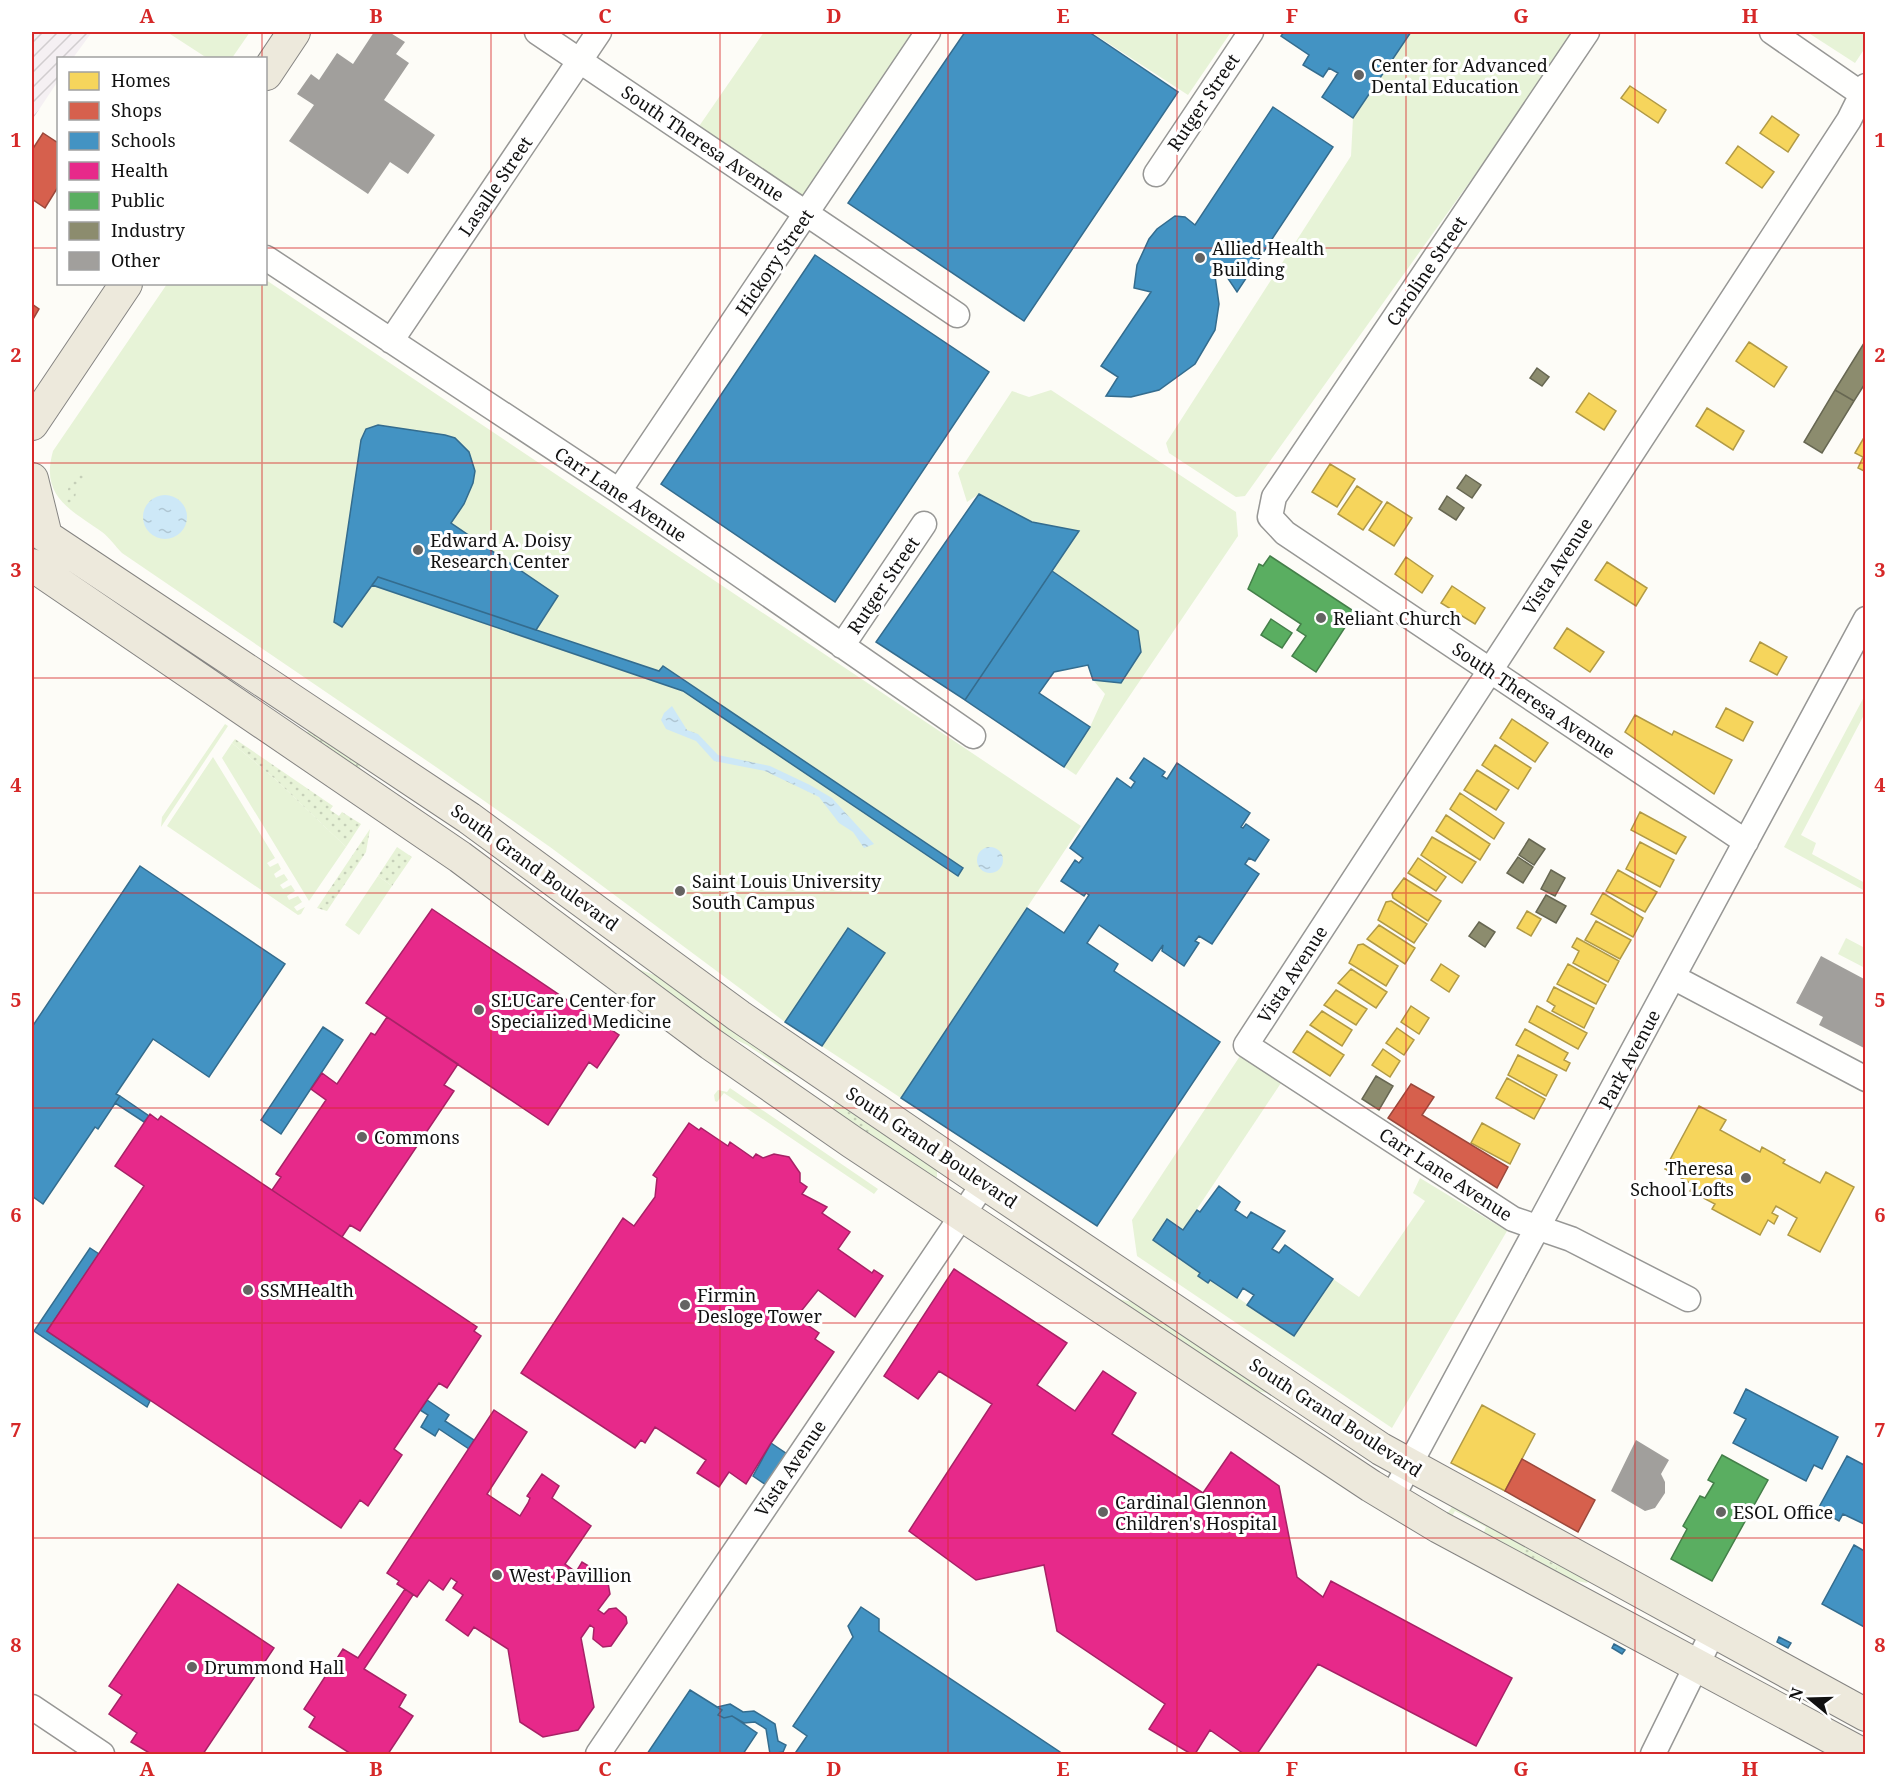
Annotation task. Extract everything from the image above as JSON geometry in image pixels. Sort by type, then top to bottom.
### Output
[{"type":"main road","points":[[267,72],[294,32]]},
{"type":"main road","points":[[32,424],[125,285]]},
{"type":"main road","points":[[32,479],[39,531]]},
{"type":"main road","name":"South Grand Boulevard","points":[[39,531],[478,824],[643,947],[818,1070],[1410,1466],[1866,1715]]},
{"type":"main road","name":"South Grand Boulevard","points":[[32,565],[460,857],[711,1044],[961,1216],[1391,1499],[1862,1755]]},
{"type":"main road","points":[[711,1044],[747,1056],[800,1087],[811,1085],[818,1070]]},
{"type":"street","name":"South Theresa Avenue","points":[[537,32],[957,315]]},
{"type":"street","name":"Lasalle Street","points":[[391,341],[599,32]]},
{"type":"street","name":"Hickory Street","points":[[619,491],[927,32]]},
{"type":"street","name":"Rutger Street","points":[[1156,174],[1251,32]]},
{"type":"street","name":"Caroline Street","points":[[1269,513],[1274,497],[1587,32]]},
{"type":"street","points":[[1772,32],[1864,92]]},
{"type":"street","name":"Vista Avenue","points":[[1246,1045],[1849,120],[1864,92]]},
{"type":"street","name":"Carr Lane Avenue","points":[[267,259],[619,491],[973,736]]},
{"type":"street","name":"South Theresa Avenue","points":[[1269,513],[1278,528],[1746,842]]},
{"type":"street","name":"Rutger Street","points":[[842,646],[924,524]]},
{"type":"street","name":"Park Avenue","points":[[1391,1499],[1866,619]]},
{"type":"street","points":[[1673,976],[1866,1079]]},
{"type":"street","name":"Carr Lane Avenue","points":[[1246,1045],[1513,1219],[1571,1239],[1688,1299]]},
{"type":"street","name":"Vista Avenue","points":[[598,1755],[984,1183]]},
{"type":"street","points":[[1653,1755],[1713,1632]]},
{"type":"street","points":[[32,1707],[102,1755]]},
{"type":"shaded area","points":[[32,32],[92,32],[74,57],[57,57],[57,82],[32,120]]},
{"type":"green space","points":[[167,32],[250,32],[233,57],[205,57]]},
{"type":"green space","points":[[764,32],[928,32],[807,214],[693,135]]},
{"type":"green space","points":[[1091,32],[1231,32],[1188,95]]},
{"type":"green space","points":[[1411,32],[1577,32],[1245,496],[1236,497],[1169,453],[1166,443],[1351,156],[1353,118]]},
{"type":"green space","points":[[1807,32],[1865,32],[1865,48],[1855,63]]},
{"type":"green space","points":[[267,281],[1081,826],[901,1098],[785,1022],[550,847],[436,767],[122,553],[105,534],[69,508],[54,491],[50,467],[53,451],[166,285],[267,285]]},
{"type":"green space","points":[[1051,390],[1236,512],[1238,536],[1076,775],[1064,767],[1090,727],[1105,694],[1093,680],[1121,683],[1141,652],[1138,631],[1052,571],[1079,531],[1032,522],[979,494],[967,502],[958,473],[1012,391],[1029,397]]},
{"type":"green space","points":[[84,472],[86,476],[77,486],[74,505],[71,507],[67,503],[70,483],[75,476]]},
{"type":"green space","points":[[1865,695],[1865,713],[1801,835],[1816,843],[1812,854],[1865,883],[1865,891],[1784,847]]},
{"type":"green space","points":[[225,724],[228,726],[161,827],[162,817]]},
{"type":"green space","points":[[309,730],[361,765],[358,771],[305,735]]},
{"type":"green space","points":[[235,739],[333,806],[330,810],[339,816],[342,812],[361,824],[346,847],[274,778],[232,743]]},
{"type":"green space","points":[[232,743],[274,778],[346,847],[309,901],[222,758]]},
{"type":"green space","points":[[213,757],[275,858],[267,863],[270,867],[278,863],[281,869],[274,874],[276,878],[284,874],[288,880],[280,885],[283,889],[291,885],[295,891],[287,896],[289,900],[298,896],[302,902],[294,907],[297,911],[305,907],[301,914],[298,915],[167,826]]},
{"type":"green space","points":[[370,829],[366,852],[327,911],[317,908]]},
{"type":"green space","points":[[397,847],[412,857],[392,886],[378,876]]},
{"type":"green space","points":[[378,876],[392,886],[359,935],[345,925]]},
{"type":"green space","points":[[578,925],[638,969],[663,978],[792,1069],[789,1073],[747,1045],[699,1022],[575,929]]},
{"type":"green space","points":[[1846,938],[1865,948],[1865,968],[1838,954]]},
{"type":"green space","points":[[1240,1056],[1281,1083],[1183,1230],[1167,1219],[1153,1240],[1294,1336],[1333,1279],[1359,1297],[1425,1201],[1413,1193],[1420,1178],[1507,1231],[1392,1428],[1137,1256],[1132,1220]]},
{"type":"green space","points":[[730,1088],[878,1189],[874,1194],[724,1093],[717,1102],[715,1101],[714,1095],[718,1090],[727,1092]]},
{"type":"green space","points":[[837,1100],[937,1169],[937,1177],[933,1180],[863,1136],[843,1107],[837,1115],[829,1113]]},
{"type":"green space","points":[[842,1107],[872,1128],[867,1135],[837,1115]]},
{"type":"green space","points":[[1114,1298],[1133,1302],[1288,1402],[1286,1405],[1267,1393],[1252,1390]]},
{"type":"green space","points":[[1452,1507],[1589,1579],[1587,1583],[1556,1577],[1450,1520],[1447,1514]],"holes":[[[1455,1511],[1486,1527],[1483,1534],[1451,1518]],[[1525,1548],[1557,1565],[1554,1572],[1521,1555]]]},
{"type":"green space","points":[[1525,1548],[1558,1566],[1554,1573],[1521,1555]]},
{"type":"water","points":[[165,495],[174,496],[181,501],[186,508],[186,526],[181,533],[174,538],[165,539],[156,538],[149,533],[144,526],[143,517],[144,508],[149,501],[156,496]]},
{"type":"water","points":[[672,706],[687,730],[698,734],[718,755],[770,766],[810,785],[832,798],[874,844],[864,848],[853,832],[839,823],[819,797],[765,771],[714,761],[696,741],[666,729],[661,720],[664,713]]},
{"type":"water","points":[[990,847],[999,851],[1003,860],[999,869],[990,873],[981,869],[977,860],[981,851]]},
{"type":"building: Homes","points":[[1630,86],[1666,110],[1658,123],[1621,98]]},
{"type":"building: Homes","points":[[1772,116],[1799,135],[1788,152],[1760,133]]},
{"type":"building: Homes","points":[[1738,146],[1774,172],[1762,188],[1726,163]]},
{"type":"building: Homes","points":[[1749,342],[1787,367],[1774,387],[1736,361]]},
{"type":"building: Homes","points":[[1589,393],[1616,411],[1604,430],[1576,412]]},
{"type":"building: Homes","points":[[1707,408],[1744,431],[1733,450],[1696,426]]},
{"type":"building: Homes","points":[[1866,434],[1866,472],[1858,468],[1863,457],[1855,453]]},
{"type":"building: Homes","points":[[1330,464],[1355,479],[1337,507],[1312,492]]},
{"type":"building: Homes","points":[[1357,486],[1382,502],[1363,530],[1338,514]]},
{"type":"building: Homes","points":[[1387,502],[1412,518],[1394,546],[1369,530]]},
{"type":"building: Homes","points":[[1406,557],[1433,576],[1422,593],[1395,574]]},
{"type":"building: Homes","points":[[1607,562],[1647,588],[1636,606],[1595,580]]},
{"type":"building: Homes","points":[[1452,586],[1485,608],[1475,624],[1441,603]]},
{"type":"building: Homes","points":[[1567,628],[1604,652],[1590,672],[1554,648]]},
{"type":"building: Homes","points":[[1760,642],[1787,657],[1777,675],[1750,661]]},
{"type":"building: Homes","points":[[1726,708],[1753,722],[1743,741],[1716,727]]},
{"type":"building: Homes","points":[[1635,715],[1672,735],[1674,731],[1732,760],[1714,794],[1625,732]]},
{"type":"building: Homes","points":[[1512,719],[1548,743],[1535,762],[1500,738]]},
{"type":"building: Homes","points":[[1495,745],[1531,768],[1518,789],[1482,765]]},
{"type":"building: Homes","points":[[1477,770],[1509,790],[1496,810],[1464,790]]},
{"type":"building: Homes","points":[[1460,793],[1504,823],[1494,839],[1450,809]]},
{"type":"building: Homes","points":[[1640,812],[1686,837],[1676,854],[1631,830]]},
{"type":"building: Homes","points":[[1446,815],[1490,844],[1480,860],[1436,831]]},
{"type":"building: Homes","points":[[1432,837],[1476,862],[1462,883],[1421,855]]},
{"type":"building: Homes","points":[[1640,842],[1674,860],[1660,887],[1626,869]]},
{"type":"building: Homes","points":[[1418,858],[1446,877],[1436,891],[1408,873]]},
{"type":"building: Homes","points":[[1618,870],[1657,892],[1645,912],[1606,891]]},
{"type":"building: Homes","points":[[1404,878],[1441,901],[1428,921],[1393,898],[1392,894]]},
{"type":"building: Homes","points":[[1603,893],[1643,918],[1633,937],[1591,914]]},
{"type":"building: Homes","points":[[1391,901],[1427,924],[1414,943],[1378,920],[1386,902]]},
{"type":"building: Homes","points":[[1527,911],[1541,919],[1531,936],[1517,928]]},
{"type":"building: Homes","points":[[1596,921],[1631,940],[1620,959],[1585,940]]},
{"type":"building: Homes","points":[[1379,925],[1415,948],[1405,964],[1367,939]]},
{"type":"building: Homes","points":[[1577,938],[1619,961],[1608,982],[1573,963],[1579,951],[1572,947]]},
{"type":"building: Homes","points":[[1363,944],[1398,966],[1386,986],[1349,963],[1358,945]]},
{"type":"building: Homes","points":[[1441,964],[1459,976],[1449,992],[1431,980]]},
{"type":"building: Homes","points":[[1568,964],[1606,985],[1596,1004],[1557,984]]},
{"type":"building: Homes","points":[[1351,969],[1387,992],[1376,1008],[1338,983]]},
{"type":"building: Homes","points":[[1554,987],[1594,1008],[1584,1028],[1552,1011],[1555,1006],[1547,1001]]},
{"type":"building: Homes","points":[[1336,990],[1367,1009],[1356,1025],[1324,1005]]},
{"type":"building: Homes","points":[[1411,1006],[1429,1018],[1419,1034],[1401,1022]]},
{"type":"building: Homes","points":[[1537,1006],[1587,1033],[1578,1049],[1529,1022]]},
{"type":"building: Homes","points":[[1322,1011],[1352,1030],[1342,1046],[1310,1025]]},
{"type":"building: Homes","points":[[1397,1028],[1414,1040],[1404,1055],[1386,1043]]},
{"type":"building: Homes","points":[[1525,1029],[1568,1053],[1564,1060],[1570,1063],[1566,1071],[1516,1045]]},
{"type":"building: Homes","points":[[1307,1031],[1344,1055],[1330,1076],[1293,1052]]},
{"type":"building: Homes","points":[[1383,1049],[1400,1061],[1390,1077],[1372,1065]]},
{"type":"building: Homes","points":[[1518,1055],[1557,1075],[1546,1096],[1508,1075]]},
{"type":"building: Homes","points":[[1507,1078],[1545,1099],[1534,1119],[1496,1098]]},
{"type":"building: Homes","name":"Theresa School Lofts","points":[[1699,1106],[1726,1120],[1720,1130],[1760,1152],[1762,1147],[1785,1160],[1783,1163],[1820,1183],[1826,1172],[1854,1187],[1820,1252],[1788,1235],[1797,1218],[1776,1206],[1772,1213],[1778,1216],[1774,1224],[1768,1220],[1760,1235],[1712,1209],[1715,1204],[1690,1191],[1694,1185],[1665,1169]]},
{"type":"building: Homes","points":[[1482,1123],[1520,1144],[1510,1164],[1471,1143]]},
{"type":"building: Homes","points":[[1482,1405],[1535,1434],[1505,1491],[1451,1463]]},
{"type":"building: Shops","points":[[43,133],[57,142],[57,189],[45,208],[32,199],[32,150]]},
{"type":"building: Shops","points":[[32,304],[39,309],[32,321]]},
{"type":"building: Shops","points":[[1411,1084],[1434,1097],[1422,1115],[1508,1167],[1497,1188],[1388,1118]]},
{"type":"building: Shops","points":[[1522,1459],[1595,1500],[1578,1532],[1505,1491]]},
{"type":"building: Schools","points":[[965,32],[1089,32],[1178,92],[1024,321],[848,203]]},
{"type":"building: Schools","name":"Center for Advanced Dental Education","points":[[1284,32],[1411,32],[1353,118],[1322,97],[1338,73],[1329,68],[1323,77],[1303,65],[1309,55],[1281,36]]},
{"type":"building: Schools","name":"Allied Health Building","points":[[1273,107],[1333,147],[1237,292],[1221,268],[1215,276],[1219,304],[1215,330],[1195,364],[1159,390],[1131,397],[1106,396],[1118,377],[1101,366],[1151,292],[1134,288],[1137,265],[1149,239],[1157,229],[1175,216],[1185,217],[1195,225]]},
{"type":"building: Schools","points":[[815,255],[989,372],[835,602],[661,484]]},
{"type":"building: Schools","name":"Edward A. Doisy Research Center","points":[[378,425],[445,435],[455,438],[469,452],[475,471],[473,483],[464,504],[451,523],[558,596],[536,630],[378,577],[342,627],[334,622],[361,440],[366,429]]},
{"type":"building: Schools","points":[[979,494],[1032,522],[1079,531],[965,700],[876,642]]},
{"type":"building: Schools","points":[[1052,571],[1138,631],[1141,652],[1121,683],[1093,680],[1088,665],[1054,672],[1039,693],[1090,727],[1064,767],[965,700]]},
{"type":"building: Schools","points":[[378,577],[659,671],[663,666],[963,868],[958,876],[683,691],[372,585]]},
{"type":"building: Schools","points":[[1144,758],[1165,772],[1162,776],[1167,779],[1177,763],[1250,813],[1241,827],[1243,828],[1246,824],[1269,840],[1255,861],[1249,858],[1245,864],[1259,874],[1212,944],[1199,936],[1195,941],[1199,943],[1184,966],[1162,951],[1163,945],[1152,961],[1099,925],[1087,943],[1118,964],[1114,971],[1220,1042],[1097,1226],[901,1098],[1027,908],[1064,933],[1089,895],[1086,893],[1084,896],[1061,881],[1075,860],[1079,863],[1083,858],[1070,848],[1117,778],[1131,788],[1135,782],[1130,778]]},
{"type":"building: Schools","points":[[140,866],[285,964],[209,1077],[153,1039],[116,1094],[120,1096],[98,1129],[95,1127],[43,1204],[32,1196],[32,1027]]},
{"type":"building: Schools","points":[[848,928],[885,953],[822,1046],[785,1022]]},
{"type":"building: Schools","points":[[323,1027],[343,1040],[281,1134],[261,1120]]},
{"type":"building: Schools","points":[[120,1096],[149,1116],[144,1122],[115,1103]]},
{"type":"building: Schools","points":[[1219,1186],[1240,1202],[1235,1210],[1247,1218],[1251,1212],[1285,1231],[1272,1249],[1279,1253],[1285,1245],[1333,1279],[1294,1336],[1247,1305],[1254,1295],[1243,1288],[1237,1298],[1210,1280],[1208,1283],[1198,1276],[1200,1273],[1153,1240],[1167,1219],[1183,1230],[1197,1210],[1200,1212]]},
{"type":"building: Schools","points":[[90,1248],[99,1254],[47,1331],[150,1401],[147,1407],[34,1331]]},
{"type":"building: Schools","points":[[1746,1389],[1838,1437],[1822,1469],[1814,1465],[1806,1481],[1733,1443],[1746,1419],[1734,1413]]},
{"type":"building: Schools","points":[[427,1400],[449,1415],[445,1421],[474,1440],[469,1449],[439,1429],[435,1436],[421,1427],[428,1415],[420,1410]]},
{"type":"building: Schools","points":[[771,1443],[790,1456],[769,1487],[753,1476]]},
{"type":"building: Schools","points":[[1847,1456],[1866,1466],[1866,1525],[1843,1514],[1839,1521],[1818,1509]]},
{"type":"building: Schools","points":[[1854,1545],[1866,1552],[1866,1628],[1822,1604]]},
{"type":"building: Schools","points":[[861,1607],[879,1619],[879,1631],[1063,1754],[798,1754],[796,1752],[807,1736],[793,1726],[853,1637],[848,1626]]},
{"type":"building: Schools","points":[[1779,1637],[1791,1643],[1788,1648],[1777,1642]]},
{"type":"building: Schools","points":[[1614,1644],[1625,1650],[1622,1654],[1612,1648]]},
{"type":"building: Schools","points":[[690,1690],[722,1710],[718,1715],[724,1718],[732,1716],[757,1733],[743,1754],[647,1754]]},
{"type":"building: Schools","points":[[730,1704],[743,1712],[754,1711],[775,1724],[778,1741],[786,1745],[783,1752],[770,1754],[766,1729],[755,1722],[744,1723],[732,1716],[724,1718],[718,1715],[722,1710],[717,1707]]},
{"type":"building: Health","name":"SLUCare Center for Specialized Medicine","points":[[432,909],[619,1035],[597,1068],[589,1062],[548,1125],[366,1003]]},
{"type":"building: Health","name":"Commons","points":[[387,1017],[458,1064],[444,1085],[454,1091],[360,1231],[350,1225],[342,1237],[272,1190],[281,1177],[276,1174],[326,1100],[311,1089],[322,1073],[337,1084],[371,1033],[375,1035]]},
{"type":"building: Health","name":"SSMHealth","points":[[150,1114],[158,1120],[161,1116],[477,1327],[474,1331],[481,1336],[447,1388],[439,1383],[394,1449],[402,1455],[368,1506],[360,1500],[341,1528],[47,1331],[144,1186],[115,1166]]},
{"type":"building: Health","name":"Firmin Desloge Tower","points":[[689,1123],[728,1146],[730,1142],[753,1158],[756,1154],[763,1158],[774,1154],[789,1157],[800,1173],[800,1182],[807,1187],[802,1194],[827,1207],[822,1213],[850,1232],[838,1249],[872,1273],[874,1270],[883,1276],[855,1317],[818,1290],[794,1320],[801,1325],[803,1322],[819,1333],[815,1339],[834,1352],[771,1443],[746,1484],[729,1472],[719,1487],[697,1473],[706,1460],[655,1427],[645,1443],[641,1440],[635,1448],[521,1373],[623,1218],[634,1226],[655,1197],[657,1178],[653,1175]]},
{"type":"building: Health","name":"Cardinal Glennon Children's Hospital","points":[[954,1269],[1067,1343],[1037,1385],[1075,1411],[1103,1371],[1136,1393],[1112,1434],[1203,1493],[1231,1452],[1279,1486],[1297,1577],[1323,1597],[1331,1581],[1512,1678],[1476,1746],[1318,1664],[1257,1754],[1244,1754],[1210,1730],[1195,1754],[1191,1754],[1149,1729],[1165,1704],[1057,1631],[1044,1565],[976,1580],[909,1531],[992,1404],[939,1371],[918,1399],[884,1376]]},
{"type":"building: Health","name":"West Pavillion","points":[[494,1410],[527,1432],[487,1494],[520,1516],[530,1498],[527,1496],[542,1474],[559,1486],[552,1498],[591,1526],[565,1564],[576,1572],[582,1562],[607,1577],[610,1594],[598,1610],[604,1614],[609,1609],[616,1608],[626,1617],[627,1623],[611,1646],[603,1647],[593,1639],[594,1628],[590,1625],[581,1638],[594,1707],[578,1730],[543,1737],[520,1722],[508,1649],[474,1627],[468,1636],[446,1620],[463,1595],[453,1588],[457,1582],[451,1578],[443,1590],[429,1580],[417,1597],[397,1584],[399,1581],[387,1573]]},
{"type":"building: Health","name":"Drummond Hall","points":[[178,1584],[274,1648],[203,1754],[151,1754],[131,1742],[137,1733],[109,1714],[122,1695],[109,1686]]},
{"type":"building: Health","points":[[405,1589],[413,1595],[364,1669],[406,1695],[399,1707],[413,1716],[388,1754],[351,1754],[309,1727],[315,1717],[304,1709],[343,1649],[358,1658]]},
{"type":"building: Public","name":"Reliant Church","points":[[1270,556],[1355,612],[1316,672],[1292,656],[1306,636],[1297,630],[1301,624],[1248,589],[1259,564],[1263,566]]},
{"type":"building: Public","points":[[1271,619],[1292,633],[1282,648],[1261,635]]},
{"type":"building: Public","name":"ESOL Office","points":[[1722,1455],[1768,1480],[1712,1581],[1671,1559],[1687,1529],[1683,1526],[1700,1496],[1705,1498],[1714,1483],[1708,1480]]},
{"type":"building: Industry","points":[[1866,340],[1866,382],[1854,401],[1835,390]]},
{"type":"building: Industry","points":[[1537,368],[1549,377],[1542,386],[1530,378]]},
{"type":"building: Industry","points":[[1835,390],[1854,401],[1822,453],[1804,442]]},
{"type":"building: Industry","points":[[1466,475],[1481,485],[1472,498],[1457,488]]},
{"type":"building: Industry","points":[[1447,496],[1464,508],[1456,520],[1439,509]]},
{"type":"building: Industry","points":[[1529,839],[1545,849],[1534,865],[1519,855]]},
{"type":"building: Industry","points":[[1518,857],[1533,867],[1523,883],[1507,873]]},
{"type":"building: Industry","points":[[1551,870],[1565,878],[1555,896],[1541,889]]},
{"type":"building: Industry","points":[[1546,895],[1566,906],[1556,923],[1536,912]]},
{"type":"building: Industry","points":[[1479,922],[1495,932],[1485,947],[1469,936]]},
{"type":"building: Industry","points":[[1376,1076],[1393,1086],[1379,1110],[1362,1099]]},
{"type":"building: Other","points":[[374,32],[389,32],[405,42],[396,54],[409,63],[384,100],[435,135],[408,174],[390,162],[368,194],[289,141],[314,105],[297,94],[311,74],[319,80],[337,53],[353,64]]},
{"type":"building: Other","points":[[1821,956],[1866,980],[1866,1049],[1819,1025],[1823,1017],[1796,1003]]},
{"type":"building: Other","points":[[1636,1440],[1669,1460],[1661,1474],[1665,1482],[1665,1493],[1655,1508],[1645,1511],[1611,1491]]},
{"type":"place","name":"Center for Advanced Dental Education","points":[[1359,75]]},
{"type":"place","name":"Allied Health Building","points":[[1200,258]]},
{"type":"place","name":"Edward A. Doisy Research Center","points":[[418,550]]},
{"type":"place","name":"Reliant Church","points":[[1321,618]]},
{"type":"place","name":"Saint Louis University South Campus","points":[[680,891]]},
{"type":"place","name":"SLUCare Center for Specialized Medicine","points":[[479,1010]]},
{"type":"place","name":"Commons","points":[[362,1137]]},
{"type":"place","name":"Theresa School Lofts","points":[[1746,1178]]},
{"type":"place","name":"SSMHealth","points":[[248,1290]]},
{"type":"place","name":"Firmin Desloge Tower","points":[[685,1305]]},
{"type":"place","name":"Cardinal Glennon Children's Hospital","points":[[1103,1512]]},
{"type":"place","name":"ESOL Office","points":[[1721,1512]]},
{"type":"place","name":"West Pavillion","points":[[497,1575]]},
{"type":"place","name":"Drummond Hall","points":[[192,1667]]}]
